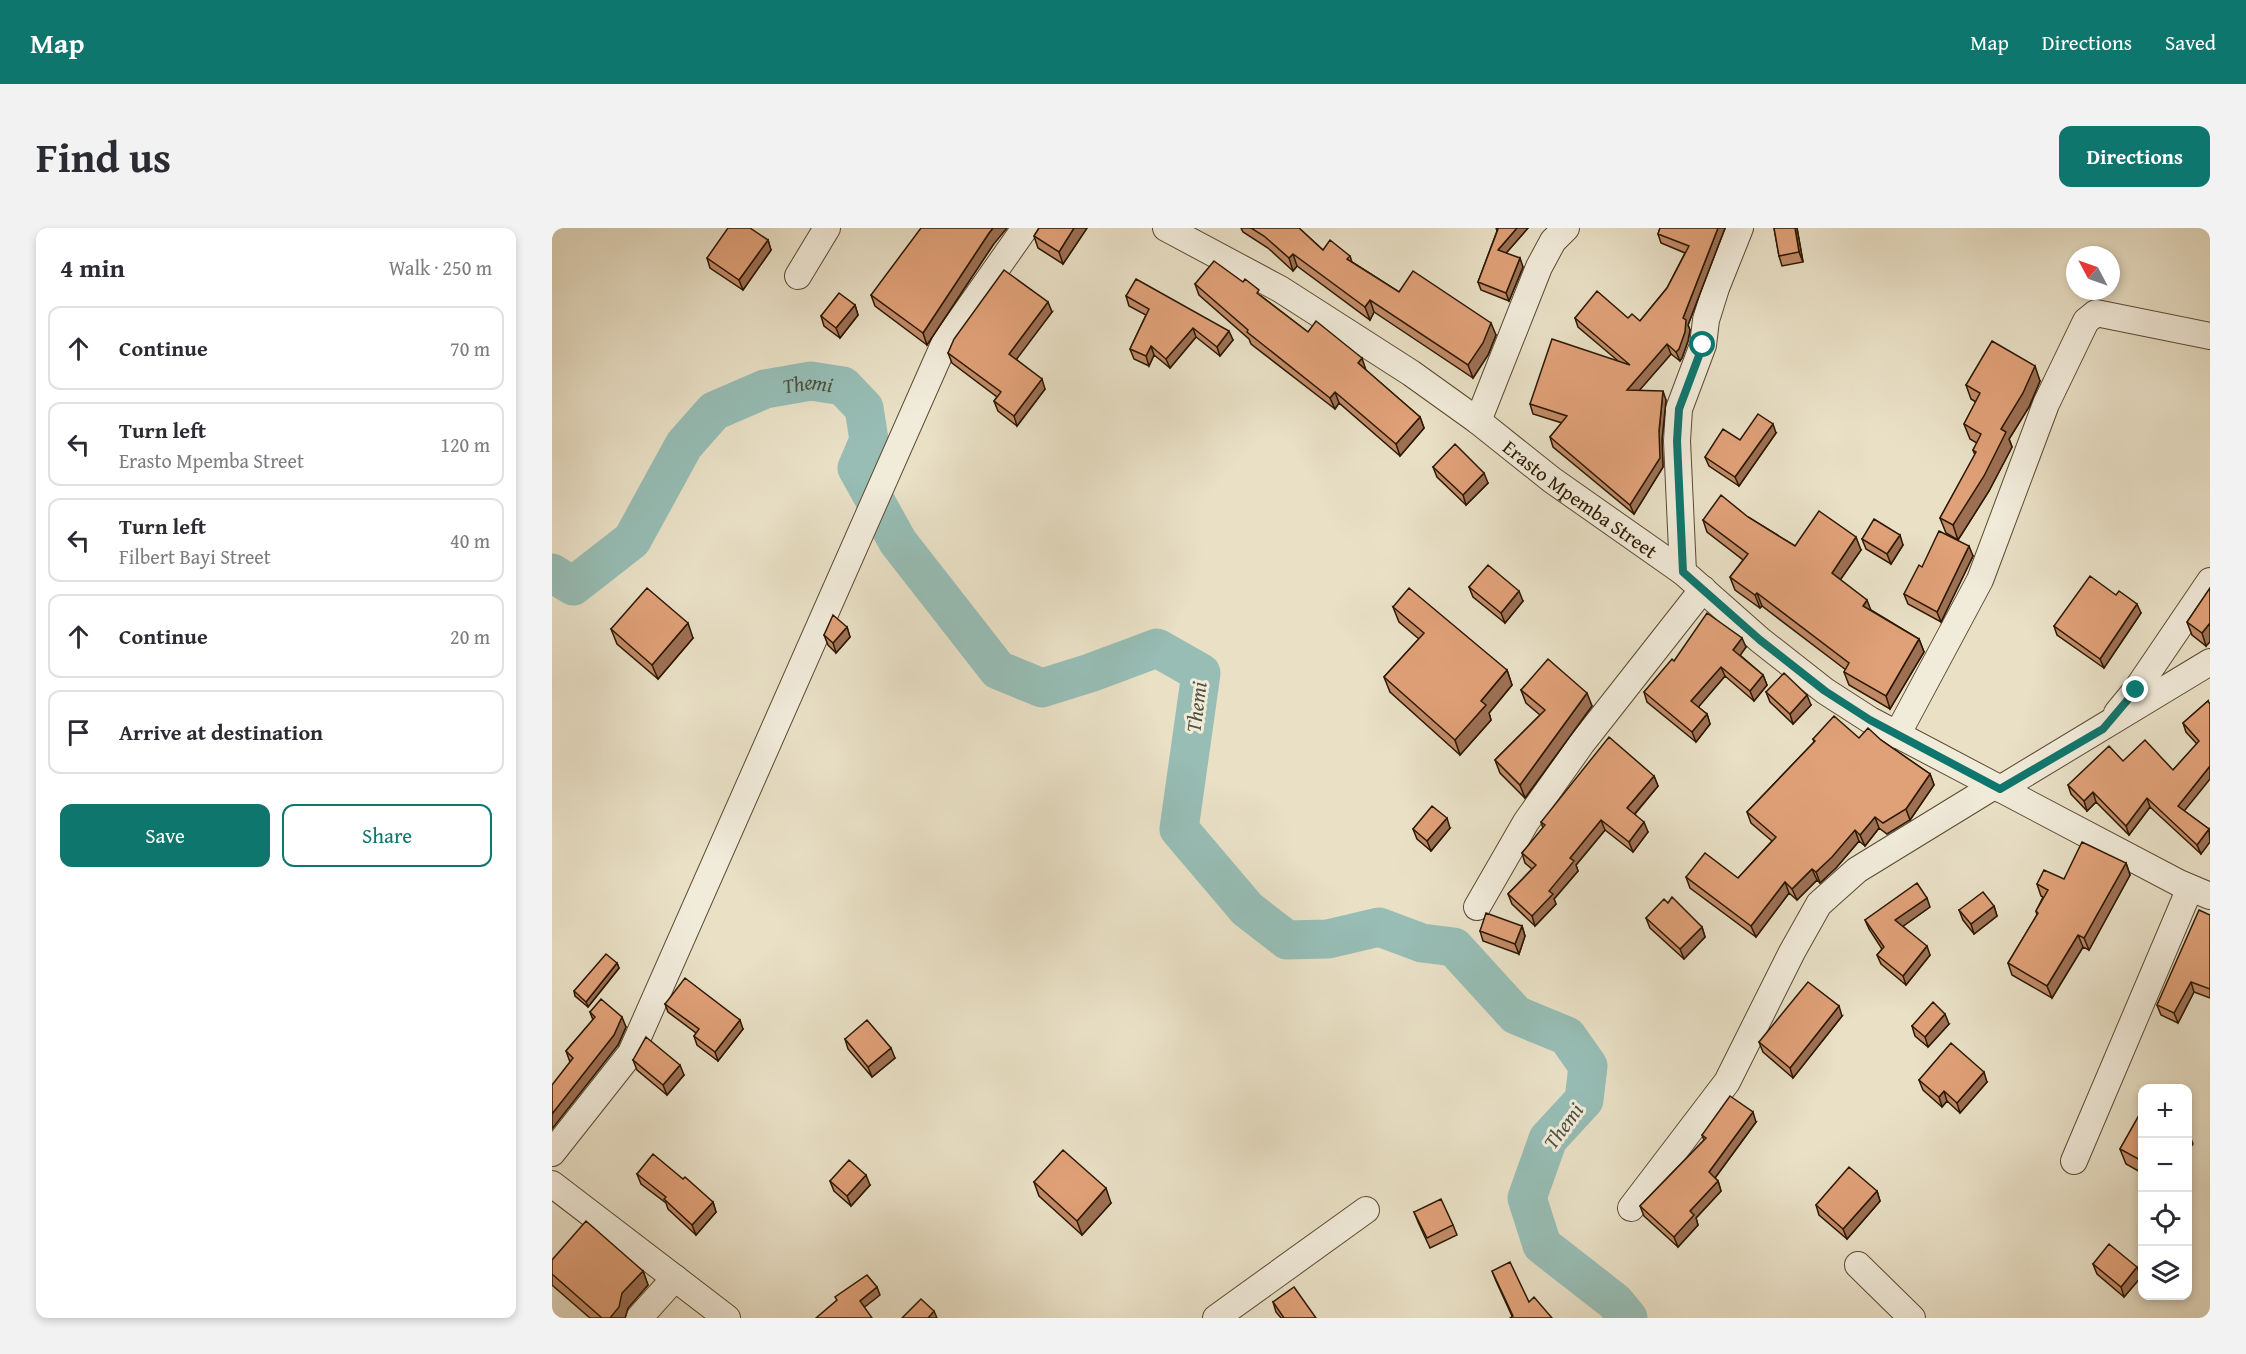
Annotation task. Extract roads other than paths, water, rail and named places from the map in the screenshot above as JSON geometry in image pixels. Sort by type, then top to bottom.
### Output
[{"type":"street","points":[[798,276],[827,228]]},
{"type":"street","points":[[552,1154],[631,1053],[945,342],[1025,228]]},
{"type":"street","name":"Erasto Mpemba Street","points":[[1166,228],[1280,289],[1412,373],[1478,421],[1552,480],[1683,572],[1760,640],[1825,691],[1897,735],[2200,892]]},
{"type":"street","points":[[1478,421],[1539,267],[1553,241],[1566,228]]},
{"type":"street","points":[[1683,572],[1677,441],[1679,409],[1703,345],[1706,320],[1716,288],[1740,228]]},
{"type":"street","points":[[1897,735],[1980,580],[2046,404],[2086,321],[2096,313],[2210,336]]},
{"type":"street","points":[[2103,729],[2136,690],[2210,581]]},
{"type":"street","points":[[1477,907],[1526,822],[1576,751],[1703,589]]},
{"type":"street","points":[[1631,1208],[1727,1082],[1792,952],[1819,904],[1857,870],[2103,729],[2210,662]]},
{"type":"street","points":[[2074,1161],[2200,892]]},
{"type":"street","points":[[552,1184],[727,1318]]},
{"type":"street","points":[[1216,1318],[1366,1210]]},
{"type":"street","points":[[1858,1265],[1912,1318]]},
{"type":"street","points":[[639,1318],[675,1278]]},
{"type":"waterway","name":"Themi","points":[[552,573],[573,586],[632,540],[684,445],[714,411],[765,389],[811,381],[843,386],[864,408],[869,440],[857,468],[898,542],[998,670],[1042,688],[1157,648],[1201,673],[1179,829],[1247,909],[1287,940],[1328,939],[1379,927],[1422,943],[1454,947],[1516,1015],[1567,1036],[1588,1066],[1584,1100],[1548,1139],[1527,1198],[1542,1245],[1615,1302],[1628,1318]]}]
